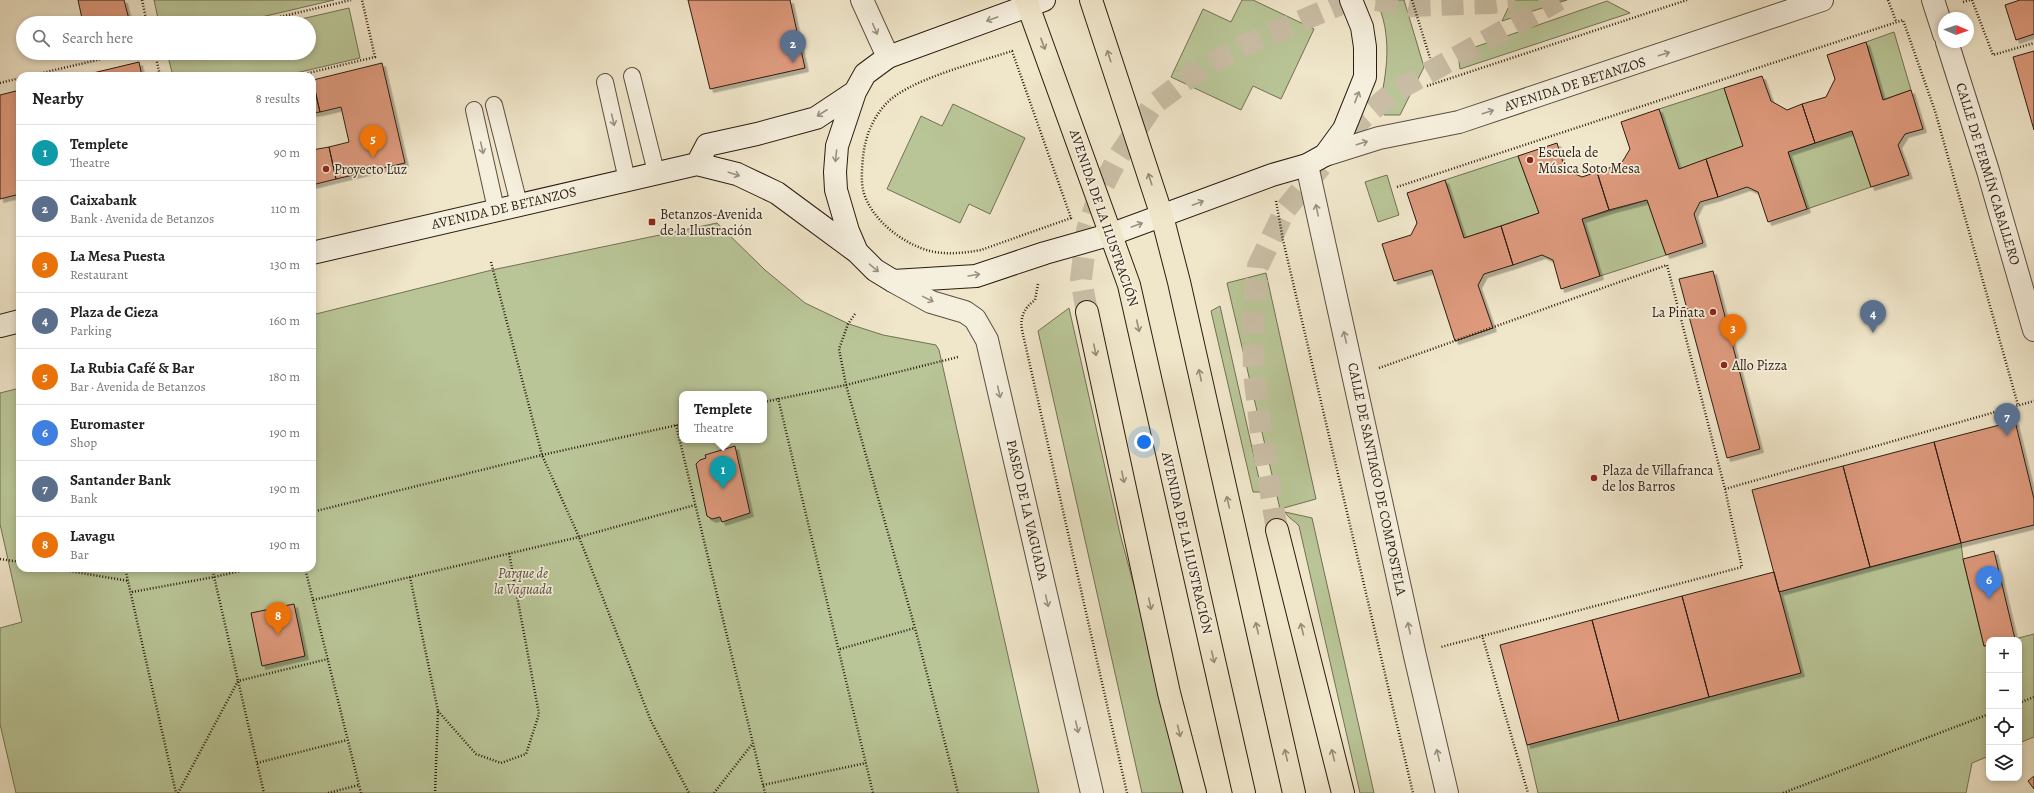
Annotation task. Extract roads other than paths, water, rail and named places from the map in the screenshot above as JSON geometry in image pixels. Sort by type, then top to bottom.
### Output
[{"type":"highway","points":[[1091,0],[1162,216],[1179,282],[1294,793]]},
{"type":"highway","name":"AVENIDA DE LA ILUSTRACIÓN","points":[[1033,2],[1129,285],[1244,793]]},
{"type":"highway","points":[[1087,312],[1169,693],[1195,793]]},
{"type":"highway","points":[[1278,530],[1343,793]]},
{"type":"street","points":[[862,0],[888,57]]},
{"type":"street","points":[[1316,160],[1344,130],[1365,77],[1365,47],[1362,27],[1351,0]]},
{"type":"street","name":"AVENIDA DE BETANZOS","points":[[893,281],[976,276],[1112,234],[1272,175],[1379,138],[1459,122],[1822,0]]},
{"type":"street","points":[[1933,0],[1938,15]]},
{"type":"street","points":[[857,252],[848,231],[841,208],[834,172],[837,146],[855,92],[865,74],[888,57],[1033,2]]},
{"type":"street","name":"CALLE DE FERMÍN CABALLERO","points":[[1949,48],[1988,171],[2034,330]]},
{"type":"street","points":[[697,164],[707,145],[757,134],[816,118],[855,92]]},
{"type":"street","name":"CALLE DE SANTIAGO DE COMPOSTELA","points":[[1316,160],[1354,376],[1415,656],[1447,793]]},
{"type":"street","name":"AVENIDA DE BETANZOS","points":[[316,251],[627,180],[656,172],[697,164],[736,174],[777,193],[857,252]]},
{"type":"street","name":"PASEO DE LA VAGUADA","points":[[857,252],[875,270],[893,281],[931,302],[965,312],[976,319],[987,340],[1092,793]]},
{"type":"street","points":[[0,326],[16,323]]},
{"type":"lane","points":[[632,76],[656,172]]},
{"type":"lane","points":[[605,82],[627,180]]},
{"type":"lane","points":[[494,105],[519,204]]},
{"type":"lane","points":[[474,110],[496,210]]},
{"type":"tunnel","points":[[1087,312],[1081,279],[1087,230],[1101,190],[1117,159],[1153,105],[1202,68],[1247,44],[1350,0]]},
{"type":"tunnel","points":[[1376,0],[1411,6],[1491,3],[1515,0]]},
{"type":"tunnel","points":[[1277,530],[1261,433],[1254,373],[1253,318],[1258,266],[1285,210],[1355,125],[1392,93],[1559,0]]},
{"type":"place","name":"Caixabank","points":[[793,63]]},
{"type":"place","name":"La Rubia Café & Bar","points":[[373,158]]},
{"type":"place","name":"Escuela de Música Soto Mesa","points":[[1530,160]]},
{"type":"place","name":"Proyecto Luz","points":[[326,169]]},
{"type":"place","name":"Betanzos-Avenida de la Ilustración","points":[[652,222]]},
{"type":"place","name":"La Piñata","points":[[1713,312]]},
{"type":"place","name":"Plaza de Cieza","points":[[1873,333]]},
{"type":"place","name":"La Mesa Puesta","points":[[1733,347]]},
{"type":"place","name":"Allo Pizza","points":[[1724,365]]},
{"type":"place","name":"Santander Bank","points":[[2007,436]]},
{"type":"place","name":"Plaza de Villafranca de los Barros","points":[[1594,478]]},
{"type":"place","name":"Templete","points":[[723,489]]},
{"type":"place","name":"Euromaster","points":[[1989,599]]},
{"type":"place","name":"Lavagu","points":[[278,635]]},
{"type":"park label","name":"Parque de la Vaguada","points":[[523,582]]}]
